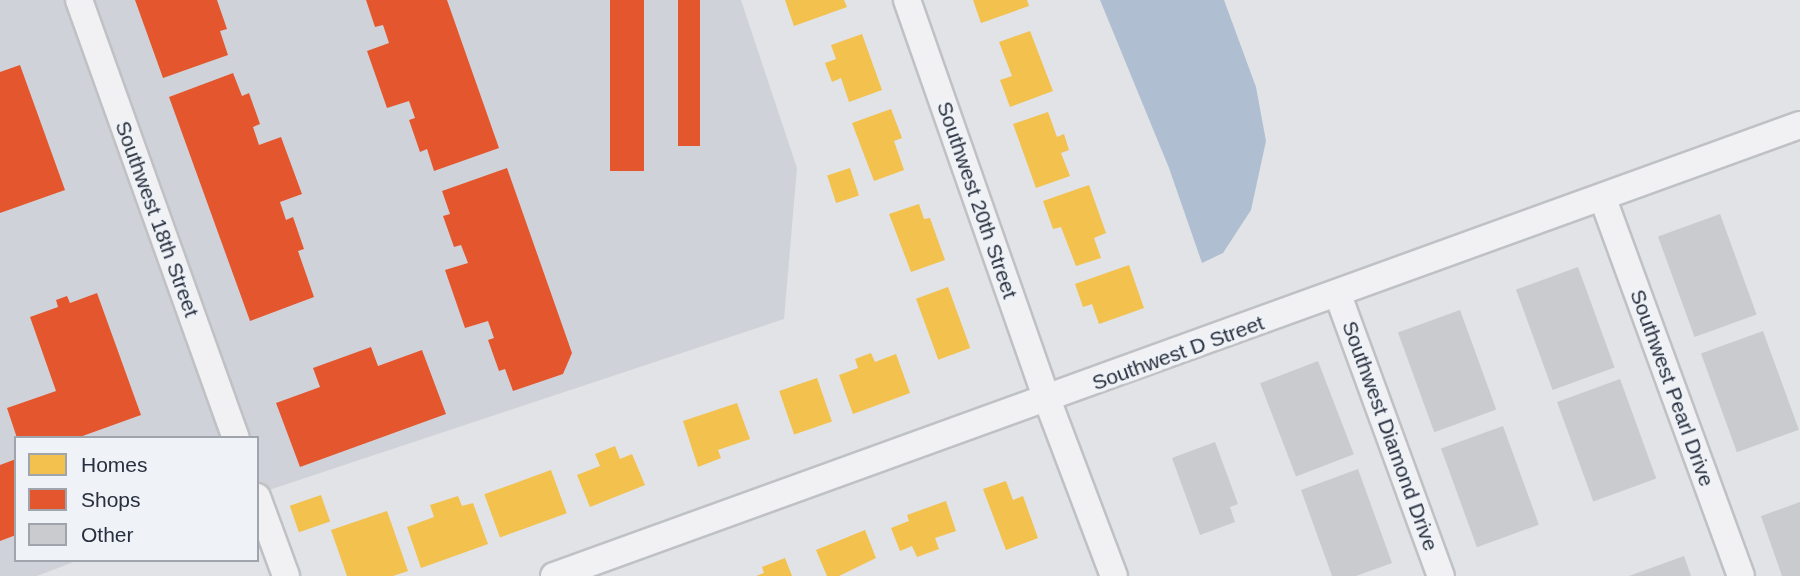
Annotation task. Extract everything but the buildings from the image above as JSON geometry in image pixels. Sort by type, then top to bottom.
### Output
[{"type":"street","name":"Southwest 18th Street","points":[[79,0],[235,436]]},
{"type":"street","name":"Southwest 20th Street","points":[[907,0],[1047,399],[1114,576]]},
{"type":"street","name":"Southwest D Street","points":[[554,576],[1602,200],[1800,125]]},
{"type":"street","name":"Southwest Pearl Drive","points":[[1602,200],[1741,576]]},
{"type":"street","name":"Southwest Diamond Drive","points":[[1338,295],[1441,576]]},
{"type":"street","points":[[259,502],[286,576]]},
{"type":"shaded area","points":[[0,0],[741,0],[797,168],[784,319],[259,493],[259,436],[14,436],[14,562],[74,562],[37,576],[0,576]]},
{"type":"water","points":[[1100,0],[1224,0],[1256,87],[1266,141],[1251,210],[1223,253],[1202,263],[1169,168]]}]
